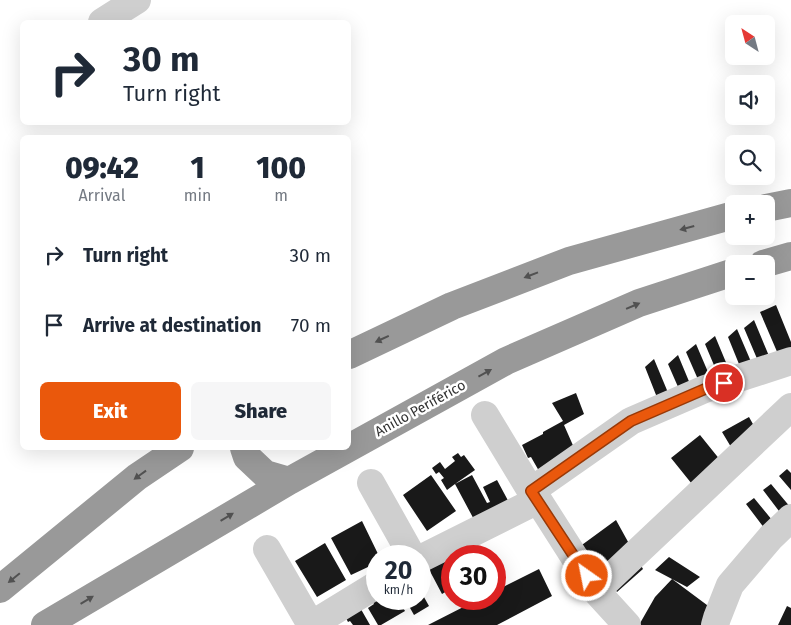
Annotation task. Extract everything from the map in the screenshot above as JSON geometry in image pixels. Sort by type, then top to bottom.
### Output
[{"type":"highway","points":[[775,206],[791,203]]},
{"type":"highway","points":[[351,354],[452,306],[569,261],[725,218]]},
{"type":"highway","points":[[775,261],[791,256]]},
{"type":"highway","name":"Anillo Periférico","points":[[351,446],[506,360],[639,303],[725,275]]},
{"type":"highway","points":[[0,589],[137,477],[177,450]]},
{"type":"highway","points":[[245,450],[247,456],[265,474],[289,481]]},
{"type":"highway","name":"Anillo Periférico","points":[[45,625],[345,450]]},
{"type":"street","points":[[105,20],[137,0]]},
{"type":"street","points":[[431,553],[534,496],[631,421],[705,389],[791,361]]},
{"type":"street","points":[[596,591],[791,407]]},
{"type":"street","points":[[486,415],[534,496],[596,591],[627,625]]},
{"type":"street","points":[[371,483],[406,545]]},
{"type":"street","points":[[716,625],[730,585],[770,536],[791,518]]},
{"type":"street","points":[[267,549],[311,625],[366,591]]},
{"type":"building","points":[[776,305],[791,342],[791,349],[778,354],[760,312]]},
{"type":"building","points":[[754,320],[769,356],[758,361],[744,328]]},
{"type":"building","points":[[737,329],[752,364],[741,369],[728,337]]},
{"type":"building","points":[[715,336],[730,372],[719,377],[705,344]]},
{"type":"building","points":[[696,344],[711,379],[700,384],[686,352]]},
{"type":"building","points":[[678,355],[693,391],[682,396],[668,364]]},
{"type":"building","points":[[654,359],[669,395],[658,400],[645,367]]},
{"type":"building","points":[[576,393],[584,414],[564,425],[579,459],[543,478],[531,457],[528,458],[522,445],[563,421],[552,403]]},
{"type":"building","points":[[749,417],[763,442],[737,457],[722,432]]},
{"type":"building","points":[[700,435],[729,471],[700,494],[671,458]]},
{"type":"building","points":[[458,453],[461,457],[464,455],[475,470],[447,490],[441,480],[444,478],[439,472],[436,474],[432,468],[440,462],[445,469],[455,461],[452,457]]},
{"type":"building","points":[[787,469],[791,473],[791,490],[779,476]]},
{"type":"building","points":[[431,475],[456,511],[427,531],[403,495]]},
{"type":"building","points":[[472,475],[487,503],[490,502],[483,487],[497,480],[512,508],[478,527],[455,484]]},
{"type":"building","points":[[771,484],[791,508],[785,519],[763,490]]},
{"type":"building","points":[[754,498],[777,526],[768,533],[746,504]]},
{"type":"building","points":[[616,520],[643,569],[617,592],[600,567],[590,574],[575,550]]},
{"type":"building","points":[[362,521],[374,545],[366,545],[366,568],[351,575],[331,538]]},
{"type":"building","points":[[473,536],[478,545],[459,545]]},
{"type":"building","points":[[325,543],[346,580],[317,597],[295,561]]},
{"type":"building","points":[[441,549],[441,592],[431,573],[431,554]]},
{"type":"building","points":[[669,557],[700,577],[687,587],[655,570]]},
{"type":"building","points":[[539,569],[552,596],[497,625],[428,625],[457,610],[506,610],[506,586]]},
{"type":"building","points":[[672,579],[711,608],[704,625],[639,625],[655,597]]},
{"type":"building","points":[[358,604],[370,625],[353,625],[350,621],[348,622],[343,612]]},
{"type":"building","points":[[787,606],[791,608],[791,625],[778,625]]},
{"type":"building","points":[[369,610],[405,611],[381,625],[378,625]]},
{"type":"building","points":[[411,610],[422,610],[414,615]]},
{"type":"route","points":[[587,576],[531,491],[631,421],[705,389],[724,383]]}]
